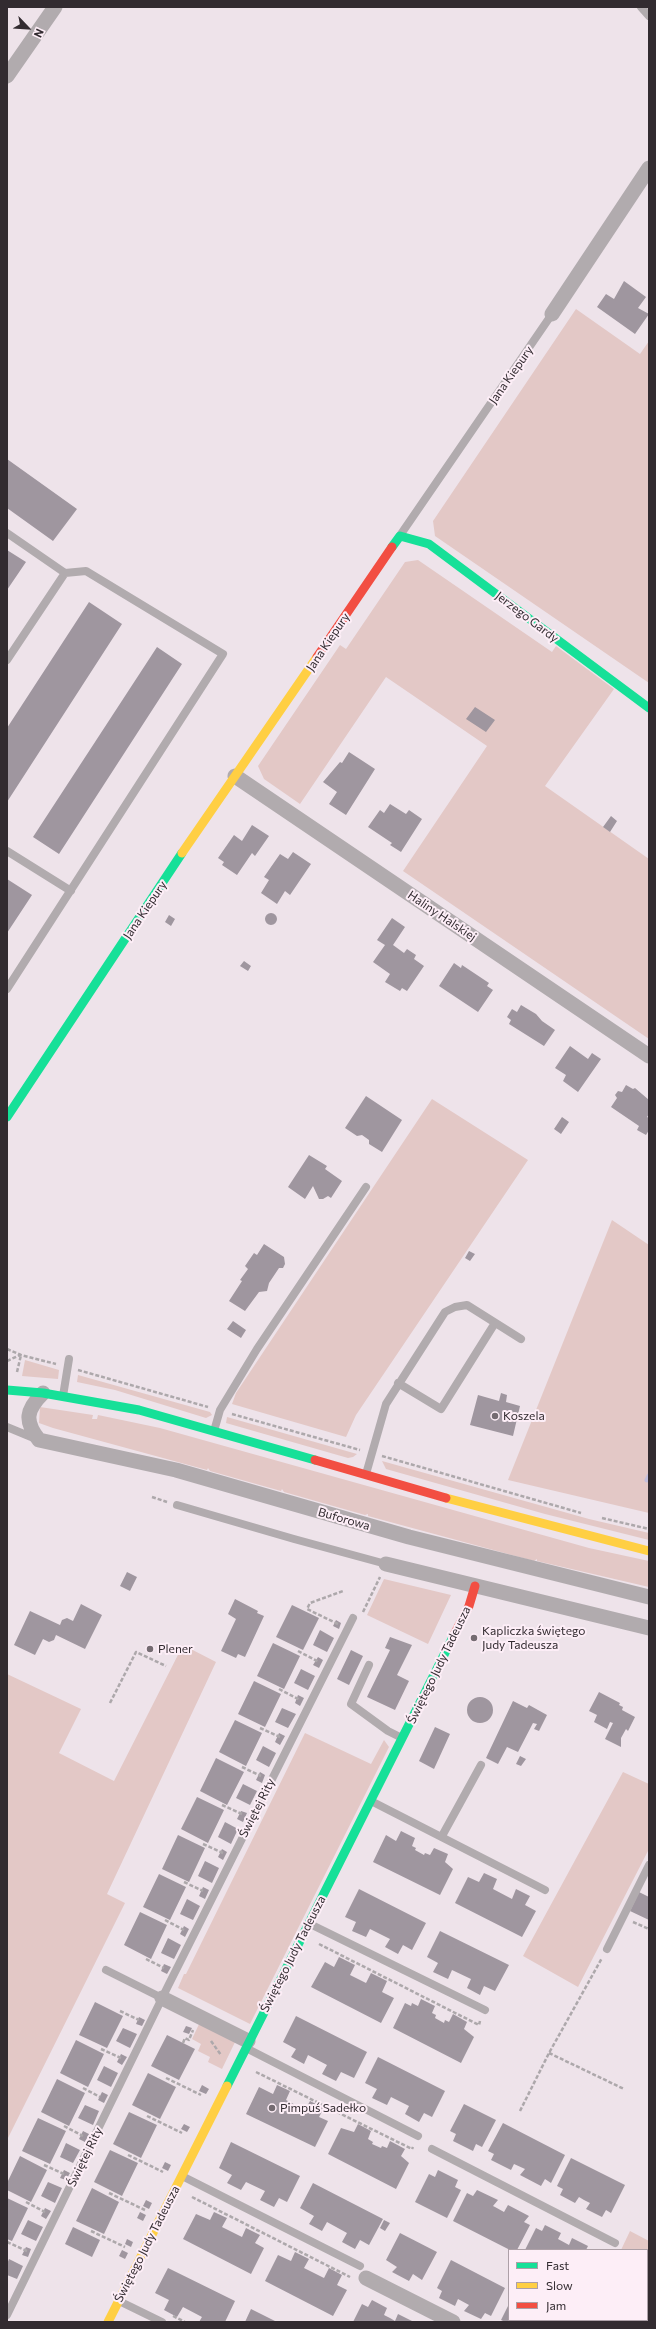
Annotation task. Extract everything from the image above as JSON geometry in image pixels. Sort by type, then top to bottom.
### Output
[{"type":"street","points":[[7,76],[55,7]]},
{"type":"street","name":"Jana Kiepury","points":[[552,314],[649,168]]},
{"type":"street","name":"Jana Kiepury","points":[[7,1116],[235,776],[400,536]]},
{"type":"street","name":"Jerzego Gardy","points":[[400,536],[428,544],[649,708]]},
{"type":"street","name":"Haliny Halskiej","points":[[235,776],[649,1056]]},
{"type":"street","points":[[7,1390],[43,1393],[139,1410],[521,1519],[649,1551]]},
{"type":"street","points":[[39,1440],[29,1423],[29,1411],[33,1403],[43,1393]]},
{"type":"street","name":"Buforowa","points":[[39,1440],[176,1470],[409,1537],[649,1597]]},
{"type":"street","points":[[386,1564],[649,1628]]},
{"type":"street","name":"Świętego Judy Tadeusza","points":[[108,2322],[234,2067],[309,1924],[469,1606],[475,1586]]},
{"type":"street","points":[[162,1998],[247,2044]]},
{"type":"street","points":[[360,2274],[453,2322]]},
{"type":"lane","points":[[641,7],[649,16]]},
{"type":"lane","name":"Jana Kiepury","points":[[400,536],[552,314]]},
{"type":"lane","points":[[7,533],[65,573],[86,571],[223,654],[7,989]]},
{"type":"lane","points":[[7,660],[65,573]]},
{"type":"lane","points":[[7,851],[71,891]]},
{"type":"lane","points":[[214,1431],[220,1410],[257,1349],[366,1186]]},
{"type":"lane","points":[[366,1474],[386,1404],[398,1383],[445,1312],[455,1307],[467,1305],[521,1339]]},
{"type":"lane","points":[[398,1383],[441,1409],[495,1322]]},
{"type":"lane","points":[[63,1397],[68,1363]]},
{"type":"lane","name":"Buforowa","points":[[7,1427],[39,1440]]},
{"type":"lane","points":[[177,1505],[386,1564]]},
{"type":"lane","name":"Świętej Rity","points":[[7,2315],[162,1998],[353,1618]]},
{"type":"lane","points":[[369,1665],[351,1704],[388,1731],[402,1738]]},
{"type":"lane","points":[[442,1836],[481,1765]]},
{"type":"lane","points":[[371,1801],[545,1890]]},
{"type":"lane","points":[[607,1949],[649,1865]]},
{"type":"lane","points":[[309,1924],[485,2010]]},
{"type":"lane","points":[[106,1970],[162,1998]]},
{"type":"lane","points":[[247,2044],[418,2136]]},
{"type":"lane","points":[[432,2149],[615,2243]]},
{"type":"lane","points":[[180,2177],[360,2274]]},
{"type":"lane","points":[[118,2301],[162,2322]]},
{"type":"path","points":[[7,1349],[20,1355],[68,1363],[220,1410],[587,1514]]},
{"type":"path","points":[[7,1360],[20,1355]]},
{"type":"path","points":[[16,1377],[20,1355]]},
{"type":"path","points":[[595,1516],[649,1529]]},
{"type":"path","points":[[353,1618],[360,1616],[386,1564]]},
{"type":"path","points":[[343,1591],[310,1603],[307,1609],[347,1629]]},
{"type":"path","points":[[298,1651],[328,1666]]},
{"type":"path","points":[[110,1703],[136,1652],[166,1666]]},
{"type":"path","points":[[279,1689],[309,1705]]},
{"type":"path","points":[[260,1728],[290,1743]]},
{"type":"path","points":[[242,1767],[271,1781]]},
{"type":"path","points":[[222,1805],[252,1820]]},
{"type":"path","points":[[203,1844],[232,1858]]},
{"type":"path","points":[[184,1882],[213,1896]]},
{"type":"path","points":[[623,1918],[649,1929]]},
{"type":"path","points":[[165,1920],[194,1934]]},
{"type":"path","points":[[318,1944],[478,2025]]},
{"type":"path","points":[[520,2111],[549,2053],[590,1982],[607,1949]]},
{"type":"path","points":[[146,1960],[175,1973]]},
{"type":"path","points":[[120,2011],[149,2025]]},
{"type":"path","points":[[206,2035],[226,2061],[234,2067]]},
{"type":"path","points":[[101,2048],[131,2062]]},
{"type":"path","points":[[549,2053],[624,2089]]},
{"type":"path","points":[[253,2071],[412,2149]]},
{"type":"path","points":[[166,2078],[217,2102]]},
{"type":"path","points":[[83,2088],[111,2102]]},
{"type":"path","points":[[147,2116],[198,2141]]},
{"type":"path","points":[[64,2126],[93,2140]]},
{"type":"path","points":[[128,2155],[180,2177]]},
{"type":"path","points":[[44,2164],[74,2178]]},
{"type":"path","points":[[109,2193],[160,2218]]},
{"type":"path","points":[[191,2197],[360,2274]]},
{"type":"path","points":[[26,2202],[55,2217]]},
{"type":"path","points":[[91,2231],[141,2255]]},
{"type":"path","points":[[7,2242],[36,2255]]},
{"type":"shaded area","points":[[576,309],[640,354],[649,341],[649,683],[435,536],[433,521]]},
{"type":"shaded area","points":[[418,560],[552,652],[556,646],[614,689],[545,786],[649,859],[649,1039],[403,871],[487,746],[386,677],[300,804],[264,779],[258,766],[340,645],[346,649],[405,562]]},
{"type":"shaded area","points":[[432,1099],[528,1160],[356,1415],[346,1437],[232,1404],[236,1393]]},
{"type":"shaded area","points":[[612,1220],[649,1245],[649,1513],[508,1480]]},
{"type":"shaded area","points":[[25,1360],[59,1370],[58,1379],[22,1376]]},
{"type":"shaded area","points":[[78,1375],[210,1412],[212,1415],[206,1418],[115,1390],[77,1382]]},
{"type":"shaded area","points":[[40,1407],[93,1415],[92,1419],[97,1419],[98,1415],[160,1428],[589,1548],[649,1561],[649,1587],[537,1561],[537,1559],[534,1561],[284,1492],[282,1489],[281,1491],[210,1471],[208,1468],[207,1470],[53,1428],[39,1423]]},
{"type":"shaded area","points":[[227,1417],[357,1454],[348,1458],[226,1423]]},
{"type":"shaded area","points":[[382,1461],[589,1519],[649,1533],[649,1540],[545,1514],[386,1469]]},
{"type":"shaded area","points":[[384,1579],[451,1595],[428,1644],[367,1615]]},
{"type":"shaded area","points":[[183,1645],[216,1662],[107,1894],[125,1903],[7,2140],[7,1674],[81,1709],[59,1753],[114,1781]]},
{"type":"shaded area","points":[[305,1733],[371,1764],[384,1740],[389,1747],[250,2024],[178,1988]]},
{"type":"shaded area","points":[[623,1772],[649,1784],[649,1849],[578,1987],[523,1956]]},
{"type":"shaded area","points":[[200,2022],[236,2040],[222,2069],[208,2062],[210,2057],[198,2051],[201,2044],[192,2039]]},
{"type":"shaded area","points":[[630,2231],[649,2241],[649,2322],[588,2322],[648,2321],[648,2249],[621,2249]]},
{"type":"building","points":[[624,281],[646,297],[638,308],[649,314],[635,334],[597,307],[606,294],[614,299]]},
{"type":"building","points":[[7,459],[77,509],[53,541],[7,508]]},
{"type":"building","points":[[7,550],[26,562],[7,590]]},
{"type":"building","points":[[89,602],[122,624],[7,802],[7,728]]},
{"type":"building","points":[[157,647],[182,664],[59,854],[33,837]]},
{"type":"building","points":[[475,707],[495,720],[486,732],[466,719]]},
{"type":"building","points":[[349,752],[375,769],[346,815],[329,804],[337,792],[323,782],[340,762],[342,763]]},
{"type":"building","points":[[390,804],[406,814],[409,810],[422,819],[401,852],[390,845],[392,843],[368,827],[380,810],[384,813]]},
{"type":"building","points":[[611,816],[617,821],[610,832],[603,827]]},
{"type":"building","points":[[252,825],[269,836],[255,856],[252,853],[237,875],[222,865],[224,862],[218,858],[234,835],[242,841]]},
{"type":"building","points":[[293,852],[311,864],[290,895],[285,891],[277,904],[261,893],[269,880],[264,877],[280,854],[288,859]]},
{"type":"building","points":[[7,879],[32,895],[7,933]]},
{"type":"building","points":[[269,913],[273,913],[277,919],[273,925],[269,925],[265,921],[265,917]]},
{"type":"building","points":[[169,915],[175,919],[171,926],[165,922]]},
{"type":"building","points":[[392,918],[405,927],[393,945],[404,953],[407,949],[416,955],[414,959],[424,966],[407,991],[402,988],[400,991],[385,982],[390,974],[373,962],[385,945],[377,940]]},
{"type":"building","points":[[244,961],[251,966],[248,971],[240,966]]},
{"type":"building","points":[[454,963],[461,968],[462,965],[489,983],[487,986],[493,990],[478,1012],[439,986]]},
{"type":"building","points":[[521,1005],[536,1014],[542,1021],[555,1030],[544,1046],[509,1024],[511,1020],[507,1017],[512,1009],[517,1012]]},
{"type":"building","points":[[570,1046],[588,1059],[592,1053],[601,1059],[578,1092],[563,1081],[566,1075],[555,1068]]},
{"type":"building","points":[[626,1085],[633,1089],[635,1088],[649,1100],[649,1114],[647,1117],[649,1118],[649,1130],[646,1135],[637,1130],[639,1126],[611,1107],[617,1098],[615,1095],[618,1091],[622,1092]]},
{"type":"building","points":[[366,1096],[402,1120],[382,1152],[369,1144],[369,1140],[362,1135],[357,1136],[345,1128]]},
{"type":"building","points":[[562,1117],[569,1122],[561,1134],[554,1129]]},
{"type":"building","points":[[309,1155],[327,1166],[325,1169],[342,1181],[331,1198],[328,1196],[323,1199],[319,1199],[313,1186],[305,1199],[288,1187]]},
{"type":"building","points":[[264,1244],[284,1257],[285,1264],[283,1268],[279,1268],[269,1283],[267,1291],[259,1292],[245,1311],[229,1301],[242,1281],[240,1280],[248,1269],[245,1266],[254,1253],[257,1255]]},
{"type":"building","points":[[469,1251],[475,1254],[470,1261],[465,1258]]},
{"type":"building","points":[[233,1321],[246,1330],[241,1338],[227,1329]]},
{"type":"building","name":"Koszela","points":[[501,1393],[507,1395],[506,1402],[520,1406],[513,1436],[470,1425],[478,1395],[499,1401]]},
{"type":"building","points":[[127,1572],[137,1577],[130,1591],[120,1586]]},
{"type":"building","points":[[235,1599],[258,1611],[257,1613],[264,1616],[245,1657],[238,1654],[236,1658],[221,1651],[236,1619],[228,1614]]},
{"type":"building","points":[[81,1604],[102,1615],[85,1649],[56,1635],[54,1640],[49,1642],[43,1639],[35,1655],[14,1645],[30,1611],[60,1625],[62,1620],[67,1618],[73,1621]]},
{"type":"building","points":[[292,1605],[319,1618],[303,1650],[276,1637]]},
{"type":"building","points":[[336,1620],[341,1623],[339,1629],[333,1626]]},
{"type":"building","points":[[320,1630],[334,1638],[327,1652],[313,1645]]},
{"type":"building","points":[[390,1637],[412,1645],[397,1675],[409,1681],[395,1710],[367,1697],[390,1650],[385,1648]]},
{"type":"building","points":[[273,1643],[300,1656],[284,1689],[257,1676]]},
{"type":"building","points":[[351,1650],[363,1656],[349,1685],[337,1679]]},
{"type":"building","points":[[318,1657],[323,1660],[319,1668],[313,1665]]},
{"type":"building","points":[[301,1669],[315,1676],[308,1690],[294,1683]]},
{"type":"building","points":[[254,1681],[281,1694],[265,1727],[238,1714]]},
{"type":"building","points":[[599,1692],[620,1703],[619,1705],[623,1707],[622,1710],[635,1717],[628,1731],[626,1729],[621,1738],[621,1747],[605,1739],[613,1723],[610,1722],[607,1729],[594,1722],[597,1715],[589,1711]]},
{"type":"building","points":[[298,1695],[304,1698],[300,1706],[295,1703]]},
{"type":"building","points":[[480,1697],[489,1701],[493,1710],[489,1719],[480,1723],[471,1719],[467,1710],[471,1701]]},
{"type":"building","points":[[513,1701],[527,1708],[529,1705],[547,1715],[539,1731],[534,1729],[537,1724],[533,1723],[518,1752],[507,1747],[498,1764],[486,1758]]},
{"type":"building","points":[[282,1708],[296,1714],[288,1728],[275,1722]]},
{"type":"building","points":[[235,1720],[262,1733],[246,1766],[219,1752]]},
{"type":"building","points":[[435,1727],[450,1734],[434,1769],[419,1761]]},
{"type":"building","points":[[279,1733],[285,1736],[280,1745],[275,1742]]},
{"type":"building","points":[[263,1746],[276,1753],[269,1767],[256,1760]]},
{"type":"building","points":[[520,1756],[526,1759],[521,1766],[516,1764]]},
{"type":"building","points":[[216,1758],[244,1772],[227,1805],[200,1791]]},
{"type":"building","points":[[260,1772],[265,1775],[262,1783],[256,1780]]},
{"type":"building","points":[[243,1784],[257,1791],[250,1805],[236,1798]]},
{"type":"building","points":[[197,1797],[224,1810],[208,1843],[181,1829]]},
{"type":"building","points":[[241,1811],[247,1813],[243,1822],[237,1819]]},
{"type":"building","points":[[225,1822],[238,1829],[231,1844],[218,1837]]},
{"type":"building","points":[[401,1831],[415,1838],[412,1846],[416,1848],[415,1850],[424,1855],[425,1853],[430,1855],[434,1848],[448,1854],[445,1862],[453,1869],[440,1895],[373,1862],[386,1835],[396,1841]]},
{"type":"building","points":[[178,1835],[205,1848],[189,1882],[162,1869]]},
{"type":"building","points":[[222,1849],[227,1852],[223,1860],[218,1857]]},
{"type":"building","points":[[205,1861],[219,1868],[212,1883],[198,1876]]},
{"type":"building","points":[[484,1873],[497,1879],[493,1889],[512,1899],[516,1889],[530,1896],[525,1905],[536,1911],[522,1937],[455,1903],[468,1877],[479,1882]]},
{"type":"building","points":[[159,1874],[186,1887],[170,1920],[143,1907]]},
{"type":"building","points":[[203,1887],[209,1890],[205,1899],[199,1896]]},
{"type":"building","points":[[359,1889],[426,1923],[412,1950],[403,1945],[398,1954],[385,1947],[390,1939],[370,1929],[366,1937],[352,1931],[356,1922],[345,1917]]},
{"type":"building","points":[[639,1892],[649,1897],[649,1920],[630,1911]]},
{"type":"building","points":[[187,1899],[200,1906],[193,1920],[180,1914]]},
{"type":"building","points":[[140,1912],[167,1925],[151,1959],[124,1945]]},
{"type":"building","points":[[184,1926],[189,1929],[185,1937],[180,1934]]},
{"type":"building","points":[[440,1931],[509,1965],[495,1991],[484,1986],[480,1995],[467,1988],[471,1979],[452,1970],[448,1979],[433,1972],[438,1963],[427,1957]]},
{"type":"building","points":[[168,1938],[181,1945],[174,1959],[161,1953]]},
{"type":"building","points":[[339,1957],[355,1965],[350,1975],[366,1983],[371,1973],[387,1981],[382,1992],[394,1998],[381,2023],[311,1987],[325,1962],[334,1967]]},
{"type":"building","points":[[164,1964],[171,1967],[167,1974],[161,1971]]},
{"type":"building","points":[[421,1999],[435,2006],[432,2013],[436,2015],[435,2018],[444,2023],[445,2020],[449,2022],[453,2014],[467,2022],[464,2029],[474,2037],[461,2063],[393,2028],[405,2003],[411,2006],[412,2003],[418,2006]]},
{"type":"building","points":[[95,2002],[123,2016],[107,2048],[79,2035]]},
{"type":"building","points":[[296,2016],[367,2052],[354,2078],[341,2072],[336,2081],[322,2074],[327,2065],[308,2055],[304,2064],[291,2057],[296,2049],[283,2042]]},
{"type":"building","points":[[139,2017],[145,2020],[142,2026],[136,2024]]},
{"type":"building","points":[[186,2026],[192,2028],[189,2034],[183,2032]]},
{"type":"building","points":[[123,2028],[137,2034],[130,2048],[116,2041]]},
{"type":"building","points":[[167,2035],[195,2049],[179,2080],[151,2066]]},
{"type":"building","points":[[76,2040],[104,2054],[88,2087],[60,2073]]},
{"type":"building","points":[[121,2054],[127,2057],[122,2065],[117,2062]]},
{"type":"building","points":[[378,2057],[445,2091],[432,2117],[424,2113],[419,2122],[405,2114],[409,2106],[391,2097],[387,2105],[372,2098],[377,2089],[365,2083]]},
{"type":"building","points":[[104,2066],[118,2073],[111,2087],[97,2080]]},
{"type":"building","points":[[148,2073],[176,2087],[160,2119],[132,2105]]},
{"type":"building","points":[[57,2079],[85,2093],[69,2126],[41,2112]]},
{"type":"building","points":[[202,2085],[209,2089],[206,2094],[199,2091]]},
{"type":"building","points":[[277,2085],[290,2091],[286,2100],[305,2110],[310,2101],[324,2108],[319,2117],[328,2121],[315,2147],[246,2114],[259,2087],[273,2094]]},
{"type":"building","points":[[102,2092],[108,2095],[104,2103],[98,2100]]},
{"type":"building","points":[[464,2104],[496,2120],[482,2147],[476,2144],[473,2151],[453,2141],[456,2134],[450,2131]]},
{"type":"building","points":[[85,2105],[99,2111],[93,2125],[78,2118]]},
{"type":"building","points":[[129,2112],[157,2125],[141,2158],[113,2144]]},
{"type":"building","points":[[38,2118],[66,2131],[50,2164],[22,2151]]},
{"type":"building","points":[[503,2123],[565,2155],[551,2183],[545,2179],[541,2186],[520,2175],[525,2169],[514,2164],[511,2170],[491,2160],[494,2154],[488,2151]]},
{"type":"building","points":[[184,2124],[190,2127],[187,2132],[181,2129]]},
{"type":"building","points":[[358,2124],[371,2131],[368,2139],[373,2142],[372,2144],[381,2148],[382,2146],[387,2148],[390,2141],[405,2149],[401,2156],[409,2163],[396,2189],[328,2154],[341,2128],[354,2132]]},
{"type":"building","points":[[83,2131],[89,2134],[85,2142],[79,2139]]},
{"type":"building","points":[[231,2142],[300,2176],[287,2202],[279,2198],[274,2207],[260,2200],[265,2191],[246,2182],[241,2190],[227,2183],[232,2175],[219,2168]]},
{"type":"building","points":[[66,2143],[80,2150],[73,2163],[60,2157]]},
{"type":"building","points":[[110,2150],[138,2163],[122,2196],[94,2182]]},
{"type":"building","points":[[20,2156],[47,2170],[31,2202],[7,2190],[7,2183]]},
{"type":"building","points":[[571,2158],[625,2185],[611,2213],[606,2210],[602,2217],[586,2209],[590,2203],[579,2197],[575,2203],[560,2195],[563,2189],[557,2186]]},
{"type":"building","points":[[165,2162],[171,2165],[168,2171],[162,2168]]},
{"type":"building","points":[[64,2170],[70,2173],[66,2180],[60,2178]]},
{"type":"building","points":[[438,2170],[458,2180],[455,2187],[461,2190],[447,2218],[415,2202],[429,2174],[435,2177]]},
{"type":"building","points":[[48,2182],[62,2188],[55,2203],[41,2196]]},
{"type":"building","points":[[313,2183],[383,2219],[369,2245],[360,2240],[355,2249],[342,2242],[347,2233],[327,2222],[322,2231],[309,2224],[314,2216],[300,2208]]},
{"type":"building","points":[[92,2188],[119,2202],[104,2234],[76,2221]]},
{"type":"building","points":[[477,2190],[498,2200],[493,2206],[504,2212],[508,2205],[529,2216],[524,2222],[530,2225],[518,2249],[508,2249],[453,2221],[467,2193],[473,2196]]},
{"type":"building","points":[[7,2198],[28,2208],[12,2241],[7,2239]]},
{"type":"building","points":[[146,2200],[152,2203],[149,2209],[143,2206]]},
{"type":"building","points":[[45,2208],[51,2211],[46,2219],[41,2216]]},
{"type":"building","points":[[140,2212],[146,2215],[143,2221],[137,2218]]},
{"type":"building","points":[[214,2212],[227,2218],[222,2227],[242,2237],[246,2228],[260,2235],[255,2243],[264,2248],[251,2274],[183,2239],[196,2214],[210,2220]]},
{"type":"building","points":[[28,2220],[43,2227],[36,2241],[21,2234]]},
{"type":"building","points":[[384,2220],[390,2223],[385,2231],[380,2228]]},
{"type":"building","points":[[545,2225],[561,2233],[558,2239],[569,2245],[572,2238],[588,2246],[586,2249],[526,2249],[536,2228],[542,2231]]},
{"type":"building","points":[[73,2227],[100,2240],[92,2257],[65,2244]]},
{"type":"building","points":[[400,2233],[437,2252],[422,2280],[413,2274],[409,2281],[392,2272],[397,2267],[386,2260]]},
{"type":"building","points":[[127,2239],[133,2242],[131,2247],[125,2244]]},
{"type":"building","points":[[26,2247],[31,2249],[28,2257],[22,2255]]},
{"type":"building","points":[[122,2250],[128,2253],[125,2259],[119,2256]]},
{"type":"building","points":[[295,2252],[309,2259],[304,2268],[324,2278],[329,2268],[342,2275],[337,2285],[347,2290],[333,2316],[265,2281],[278,2255],[291,2261]]},
{"type":"building","points":[[9,2259],[23,2266],[17,2279],[7,2275],[7,2264]]},
{"type":"building","points":[[451,2260],[505,2288],[491,2316],[485,2313],[481,2319],[464,2311],[469,2305],[458,2299],[455,2306],[439,2298],[442,2291],[437,2288]]},
{"type":"building","points":[[168,2268],[235,2301],[225,2322],[199,2322],[202,2317],[183,2307],[177,2317],[164,2310],[169,2300],[155,2293]]},
{"type":"building","points":[[372,2300],[387,2308],[384,2315],[395,2321],[398,2314],[414,2322],[353,2322],[362,2304],[368,2307]]},
{"type":"building","points":[[508,2306],[508,2321],[568,2321],[505,2322],[501,2320]]},
{"type":"building","points":[[251,2309],[277,2322],[245,2322]]},
{"type":"waterway","points":[[647,1480],[649,1476]]},
{"type":"traffic: fast","points":[[392,547],[400,536],[429,544],[649,708]]},
{"type":"traffic: fast","points":[[7,1117],[182,853]]},
{"type":"traffic: fast","points":[[7,1390],[43,1393],[139,1410],[315,1460]]},
{"type":"traffic: fast","points":[[227,2086],[454,1635]]},
{"type":"traffic: slow","points":[[182,853],[317,657]]},
{"type":"traffic: slow","points":[[446,1498],[649,1551]]},
{"type":"traffic: slow","points":[[108,2322],[227,2086]]},
{"type":"traffic: jam","points":[[317,657],[392,547]]},
{"type":"traffic: jam","points":[[315,1460],[446,1498]]},
{"type":"traffic: jam","points":[[454,1635],[469,1606],[475,1586]]},
{"type":"place","name":"Koszela","points":[[495,1416]]},
{"type":"place","name":"Kapliczka świętego Judy Tadeusza","points":[[474,1638]]},
{"type":"place","name":"Plener","points":[[150,1649]]},
{"type":"place","name":"Pimpuś Sadełko","points":[[272,2108]]}]
